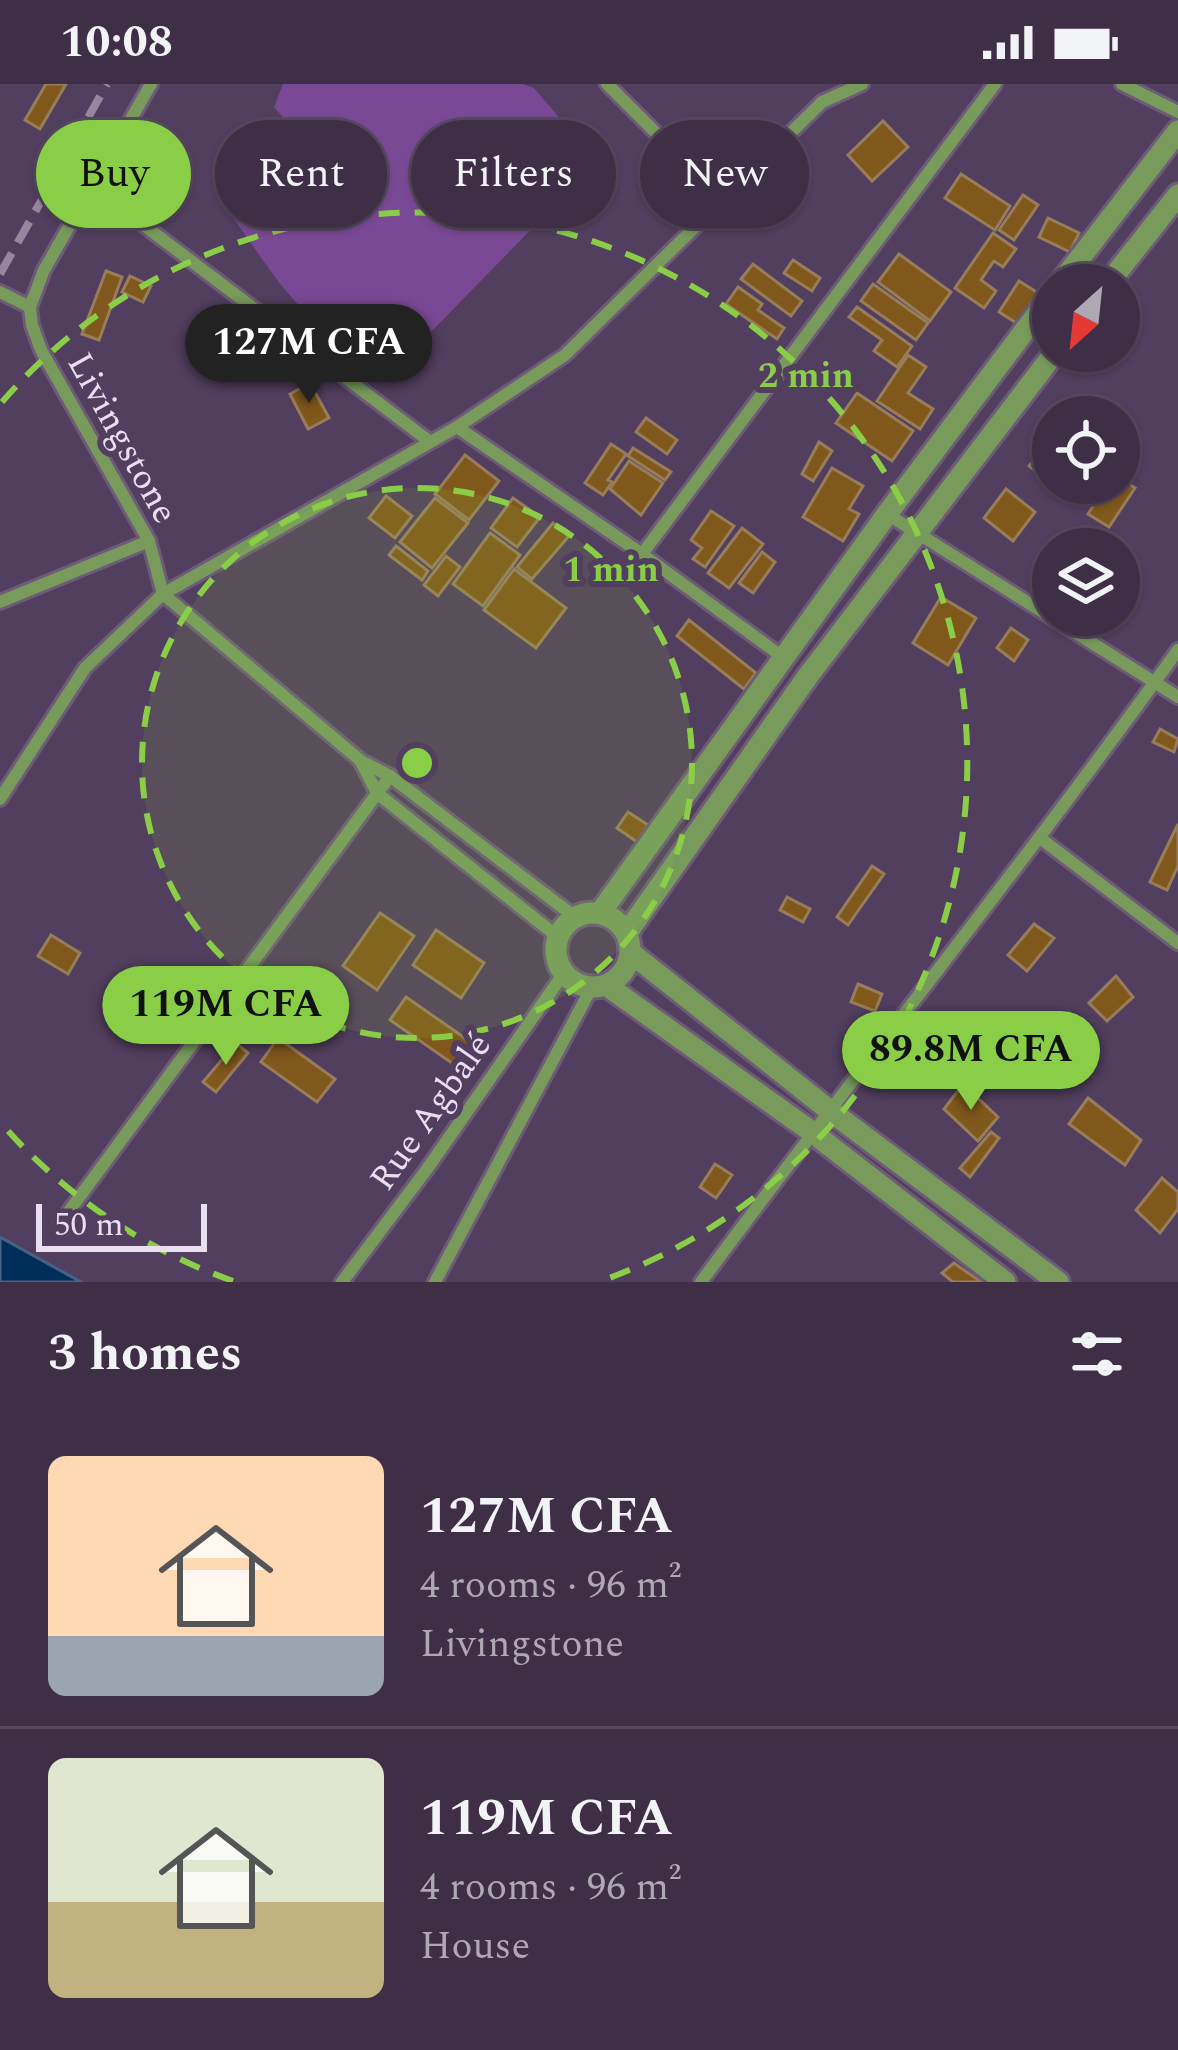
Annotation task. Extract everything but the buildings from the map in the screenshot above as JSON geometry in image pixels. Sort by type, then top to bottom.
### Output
[{"type":"street","points":[[130,120],[151,84]]},
{"type":"street","points":[[607,84],[643,120]]},
{"type":"street","points":[[803,120],[822,102],[862,84]]},
{"type":"street","points":[[642,554],[995,84]]},
{"type":"street","points":[[1122,84],[1178,112]]},
{"type":"street","points":[[1075,264],[1178,131]]},
{"type":"street","points":[[1124,264],[1178,195]]},
{"type":"street","points":[[0,292],[30,307],[68,228]]},
{"type":"street","points":[[148,228],[429,441]]},
{"type":"street","points":[[0,799],[85,668],[163,594],[458,427],[565,355],[693,228]]},
{"type":"street","name":"Livingstone","points":[[30,307],[41,350],[149,541],[163,594]]},
{"type":"street","points":[[600,913],[1032,321]]},
{"type":"street","points":[[599,986],[627,967],[629,943],[808,676],[1040,372]]},
{"type":"street","points":[[458,427],[784,658]]},
{"type":"street","points":[[887,514],[1178,697]]},
{"type":"street","points":[[0,602],[149,541]]},
{"type":"street","points":[[163,594],[361,761],[390,776],[575,917]]},
{"type":"street","points":[[701,1282],[1178,650]]},
{"type":"street","points":[[361,761],[377,793],[558,937]]},
{"type":"street","points":[[61,1222],[390,776]]},
{"type":"street","points":[[1040,838],[1178,943]]},
{"type":"street","points":[[1005,1282],[812,1132],[599,986],[564,973],[556,950],[558,937],[575,917],[600,913],[616,920],[629,943],[829,1110],[1058,1282]]},
{"type":"street","name":"Rue Agbalé","points":[[342,1282],[564,973]]},
{"type":"street","name":"Rue Agbalé","points":[[435,1282],[599,986]]},
{"type":"shaded area","points":[[283,84],[523,84],[534,88],[561,120],[411,120],[411,228],[532,228],[382,382],[299,306],[240,228],[387,228],[387,120],[286,120],[274,107]]},
{"type":"water","points":[[0,1237],[81,1282],[0,1282]]},
{"type":"railway","points":[[0,274],[107,84]]}]
